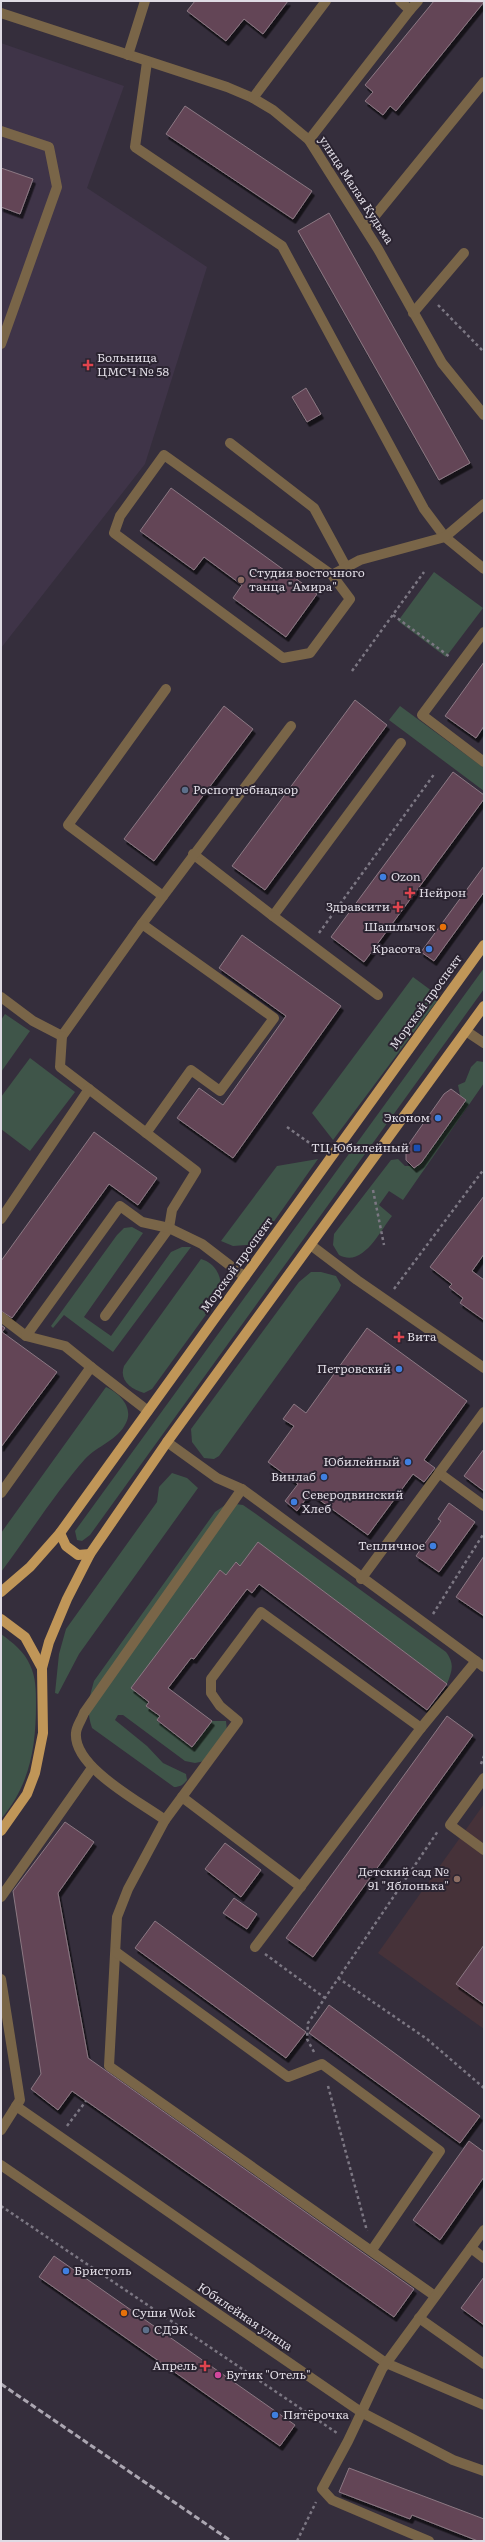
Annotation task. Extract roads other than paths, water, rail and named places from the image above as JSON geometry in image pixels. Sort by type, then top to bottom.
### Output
[{"type":"main road","name":"Морской проспект","points":[[1,1592],[30,1567],[60,1533],[484,945]]},
{"type":"main road","points":[[1,1831],[27,1794],[39,1760],[44,1719],[42,1668],[48,1642],[90,1554],[167,1442],[312,1246],[484,1006]]},
{"type":"main road","points":[[60,1533],[66,1546],[78,1555],[90,1554]]},
{"type":"main road","points":[[1,1619],[25,1637],[42,1668]]},
{"type":"street","points":[[128,55],[145,1]]},
{"type":"street","points":[[253,98],[326,1]]},
{"type":"street","points":[[400,1],[410,10]]},
{"type":"street","points":[[309,140],[418,1]]},
{"type":"street","name":"улица Малая Кудьма","points":[[1,13],[253,98],[273,110],[309,140],[365,228],[442,363],[484,415]]},
{"type":"street","points":[[148,62],[135,147],[282,246],[424,509],[444,537],[484,569]]},
{"type":"street","points":[[365,228],[484,82]]},
{"type":"street","points":[[1,131],[49,147],[57,187],[1,344]]},
{"type":"street","points":[[413,313],[464,253]]},
{"type":"street","points":[[230,443],[314,508],[346,567]]},
{"type":"street","points":[[164,455],[332,575],[350,599],[310,653],[283,658],[114,534],[120,516],[164,455]]},
{"type":"street","points":[[332,575],[360,560],[444,537],[484,504]]},
{"type":"street","points":[[484,632],[422,715],[484,762]]},
{"type":"street","points":[[163,896],[68,825],[166,688]]},
{"type":"street","points":[[105,1316],[169,1228],[172,1210],[196,1171],[60,1067],[62,1036],[193,854],[291,726]]},
{"type":"street","points":[[273,916],[401,743]]},
{"type":"street","points":[[193,854],[378,995]]},
{"type":"street","points":[[142,924],[274,1018],[220,1091],[191,1070],[146,1133]]},
{"type":"street","points":[[1,997],[33,1021],[62,1036]]},
{"type":"street","points":[[466,1031],[484,1043]]},
{"type":"street","points":[[1,1219],[89,1089]]},
{"type":"street","points":[[26,1336],[120,1206],[142,1222],[169,1228],[202,1244],[244,1277]]},
{"type":"street","points":[[312,1246],[357,1280],[387,1299],[484,1368]]},
{"type":"street","points":[[1,1317],[26,1336],[65,1346],[91,1368],[148,1410]]},
{"type":"street","points":[[1,1493],[91,1368]]},
{"type":"street","points":[[361,1579],[484,1412]]},
{"type":"street","points":[[167,1442],[217,1478],[242,1489],[361,1579],[480,1664],[421,1728],[302,1887],[255,1947]]},
{"type":"street","points":[[439,1473],[484,1506]]},
{"type":"street","points":[[165,1820],[92,1768],[79,1752],[76,1732],[84,1713],[242,1489]]},
{"type":"street","points":[[421,1728],[261,1612],[211,1679],[211,1694],[220,1706],[238,1721],[165,1820],[128,1889],[117,1917],[109,2066],[372,2250],[435,2296]]},
{"type":"street","points":[[1,1897],[92,1768]]},
{"type":"street","points":[[484,1778],[450,1825],[484,1850]]},
{"type":"street","points":[[182,1797],[302,1887]]},
{"type":"street","points":[[116,1952],[288,2078],[322,2064],[440,2151],[372,2250]]},
{"type":"street","points":[[1,1979],[20,2100],[1,2130]]},
{"type":"street","points":[[16,2106],[386,2363],[484,2405]]},
{"type":"street","name":"Юбилейная улица","points":[[1,2165],[361,2412],[454,2460],[484,2472]]},
{"type":"street","points":[[429,2541],[332,2500],[322,2489],[348,2441],[386,2363],[484,2230]]},
{"type":"street","points":[[471,2248],[484,2258]]},
{"type":"street","points":[[419,2318],[484,2364]]},
{"type":"railway","points":[[1,2384],[231,2541]]},
{"type":"place","name":"Больница ЦМСЧ № 58","points":[[88,365]]},
{"type":"place","name":"Студия восточного танца \"Амира\"","points":[[241,580]]},
{"type":"place","name":"Роспотребнадзор","points":[[185,790]]},
{"type":"place","name":"Ozon","points":[[383,877]]},
{"type":"place","name":"Нейрон","points":[[410,893]]},
{"type":"place","name":"Здравсити","points":[[398,907]]},
{"type":"place","name":"Шашлычок","points":[[443,927]]},
{"type":"place","name":"Красота","points":[[429,949]]},
{"type":"place","name":"Эконом","points":[[438,1118]]},
{"type":"place","name":"ТЦ Юбилейный","points":[[417,1148]]},
{"type":"place","name":"Вита","points":[[399,1337]]},
{"type":"place","name":"Петровский","points":[[399,1369]]},
{"type":"place","name":"Юбилейный","points":[[408,1462]]},
{"type":"place","name":"Винлаб","points":[[324,1477]]},
{"type":"place","name":"Северодвинский Хлеб","points":[[294,1502]]},
{"type":"place","name":"Тепличное","points":[[433,1546]]},
{"type":"place","name":"Детский сад № 91 \"Яблонька\"","points":[[457,1879]]},
{"type":"place","name":"Бристоль","points":[[66,2271]]},
{"type":"place","name":"Суши Wok","points":[[124,2313]]},
{"type":"place","name":"СДЭК","points":[[146,2330]]},
{"type":"place","name":"Апрель","points":[[205,2366]]},
{"type":"place","name":"Бутик \"Отель\"","points":[[218,2375]]},
{"type":"place","name":"Пятёрочка","points":[[275,2415]]}]
